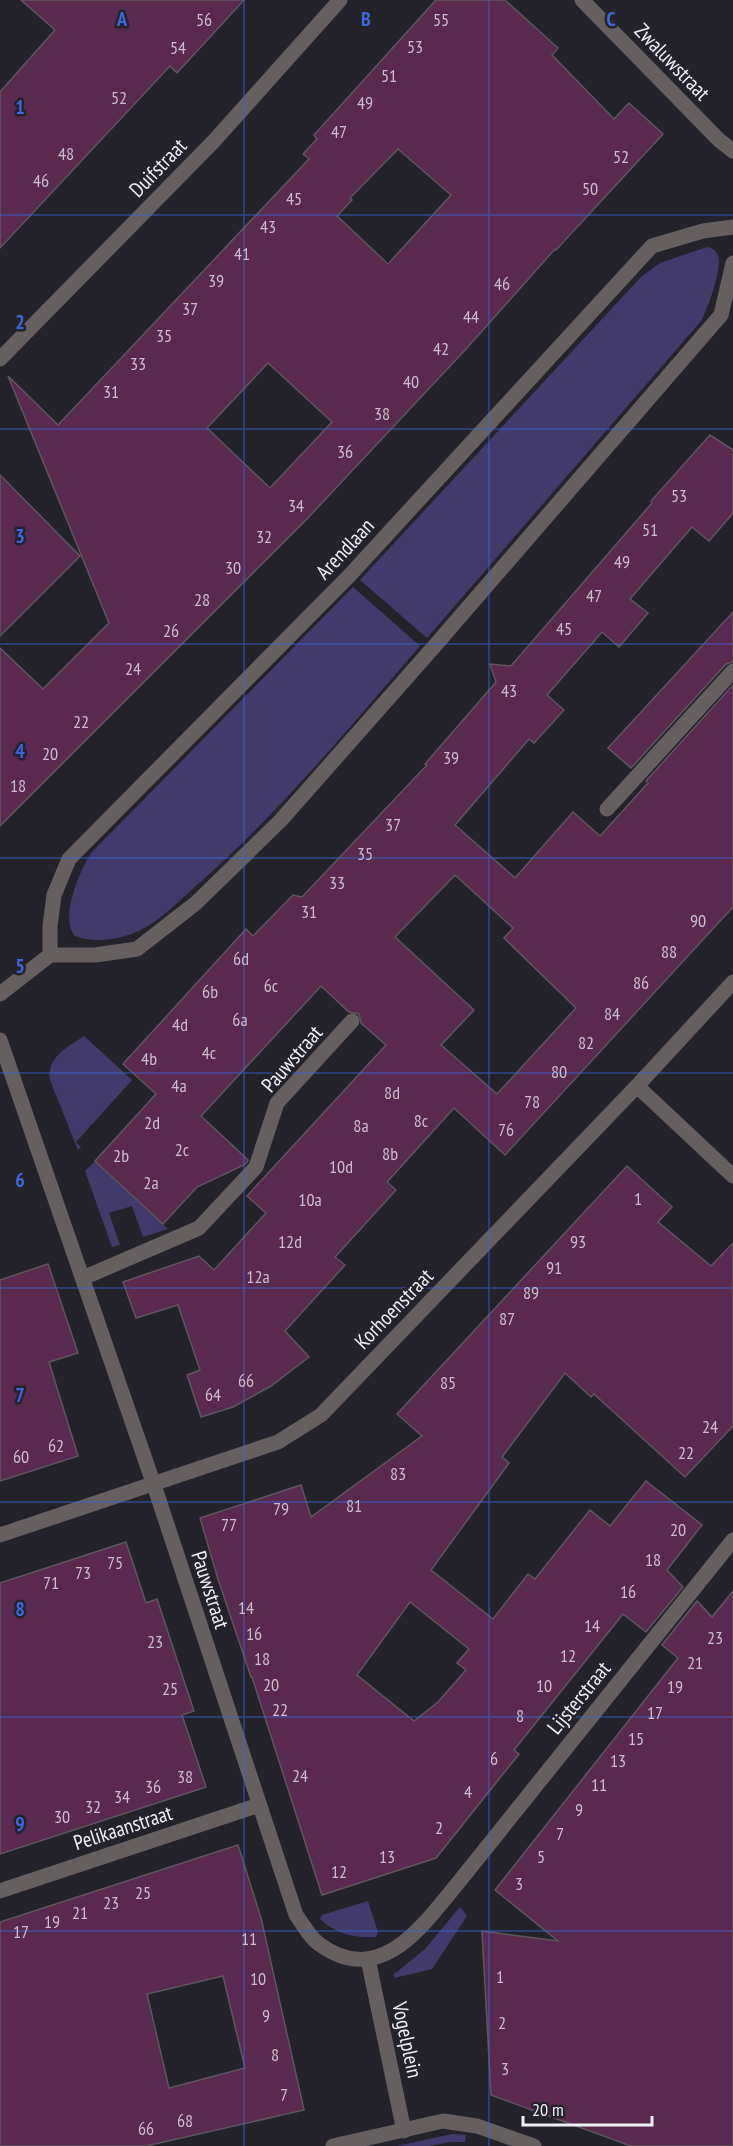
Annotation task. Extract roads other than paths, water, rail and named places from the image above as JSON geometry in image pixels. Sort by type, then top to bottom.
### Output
[{"type":"street","name":"Duifstraat","points":[[0,359],[213,142],[340,0]]},
{"type":"street","name":"Zwaluwstraat","points":[[582,0],[718,140],[733,152]]},
{"type":"street","name":"Arendlaan","points":[[50,956],[54,895],[69,859],[349,576],[652,246],[703,231],[733,227]]},
{"type":"street","points":[[0,994],[50,956],[95,955],[137,949],[196,903],[281,820],[721,315],[733,263]]},
{"type":"street","points":[[607,809],[733,671]]},
{"type":"street","name":"Korhoenstraat","points":[[0,1535],[278,1442],[321,1414],[638,1086],[733,982]]},
{"type":"street","name":"Pauwstraat","points":[[83,1278],[199,1228],[256,1167],[277,1102],[352,1021]]},
{"type":"street","name":"Pauwstraat","points":[[0,1040],[154,1485],[296,1915],[317,1943],[343,1957],[368,1959]]},
{"type":"street","points":[[638,1086],[733,1176]]},
{"type":"street","name":"Lijsterstraat","points":[[368,1959],[395,1950],[412,1937],[458,1883],[733,1540]]},
{"type":"street","name":"Pelikaanstraat","points":[[0,1891],[259,1805]]},
{"type":"street","name":"Vogelplein","points":[[368,1959],[404,2130]]},
{"type":"street","points":[[333,2146],[443,2121],[477,2126],[534,2146]]}]
